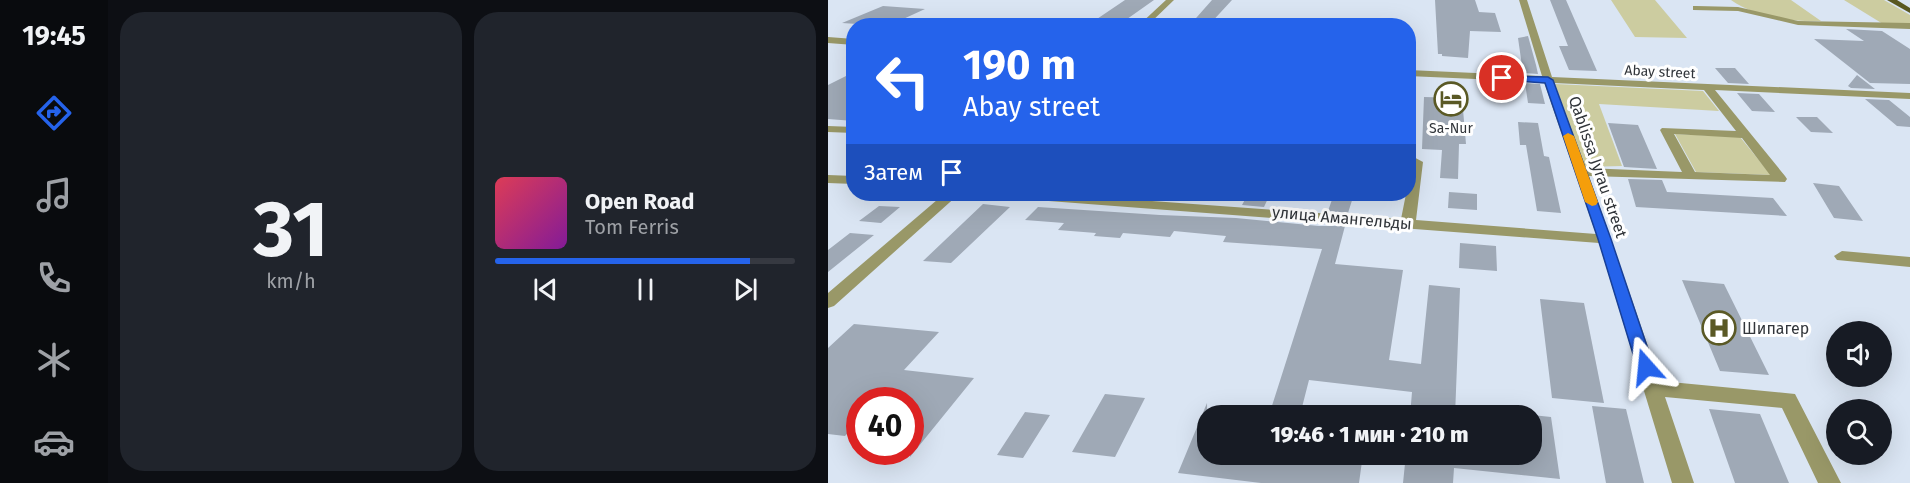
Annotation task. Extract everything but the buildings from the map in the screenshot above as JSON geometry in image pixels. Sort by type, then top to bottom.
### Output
[{"type":"main road","points":[[1891,0],[1910,11]]},
{"type":"street","points":[[1151,18],[1170,0]]},
{"type":"street","name":"Qablissa Jyrau street","points":[[1523,0],[1548,80],[1605,239],[1683,483]]},
{"type":"street","points":[[1696,8],[1738,9],[1798,23],[1910,26]]},
{"type":"street","points":[[828,40],[846,41]]},
{"type":"street","name":"Abay street","points":[[1416,73],[1910,96]]},
{"type":"street","points":[[1581,172],[1780,179],[1708,88]]},
{"type":"street","points":[[828,129],[846,130]]},
{"type":"street","points":[[1691,176],[1666,130],[1746,135]]},
{"type":"street","points":[[828,178],[846,179]]},
{"type":"street","points":[[828,302],[944,201]]},
{"type":"street","name":"улица Амангельды","points":[[1105,201],[1605,239]]},
{"type":"street","points":[[1408,223],[1411,201]]},
{"type":"street","points":[[1842,256],[1910,262]]},
{"type":"street","points":[[828,285],[846,287]]},
{"type":"street","points":[[1653,388],[1788,400],[1830,483]]},
{"type":"green space","points":[[1611,0],[1655,0],[1687,38],[1635,37]]},
{"type":"green space","points":[[1731,0],[1791,0],[1821,21],[1798,21],[1774,17],[1751,11]]},
{"type":"green space","points":[[1844,0],[1884,0],[1910,15],[1910,25],[1883,24]]},
{"type":"green space","points":[[1555,84],[1703,91],[1719,111],[1599,104],[1622,166],[1585,167]]},
{"type":"green space","points":[[1675,134],[1740,137],[1771,175],[1696,172]]},
{"type":"slow traffic","points":[[1568,136],[1592,202]]},
{"type":"place","name":"Sa-Nur","points":[[1451,99]]},
{"type":"place","name":"Шипагер","points":[[1719,328]]},
{"type":"route","points":[[1502,78],[1548,80],[1605,239],[1646,367]]}]
